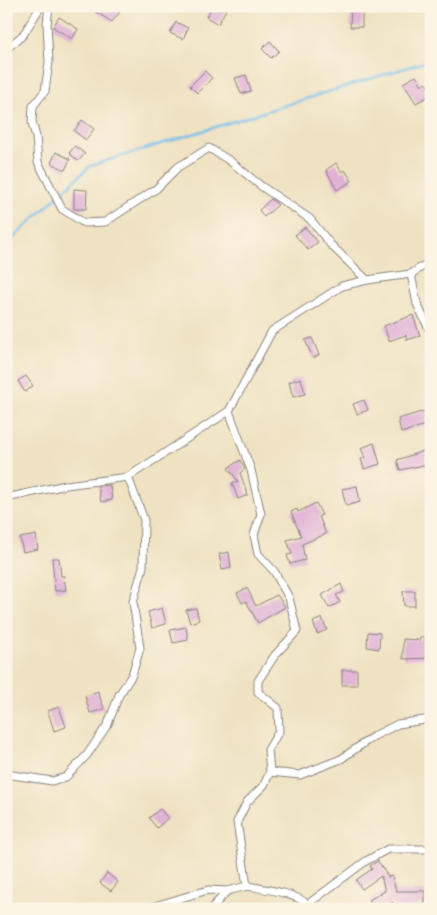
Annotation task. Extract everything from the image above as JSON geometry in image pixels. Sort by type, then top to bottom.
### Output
[{"type":"street","points":[[6,49],[23,35],[41,6]]},
{"type":"street","points":[[49,6],[47,24],[49,62],[45,91],[33,106],[32,122],[36,137],[38,162],[62,209],[84,223],[105,222],[156,189],[178,167],[209,148],[230,161],[260,186],[310,219],[331,245],[367,280]]},
{"type":"street","points":[[6,498],[66,485],[128,477],[229,411],[272,331],[342,286],[367,280],[411,274],[431,261]]},
{"type":"street","points":[[411,274],[417,304],[431,333]]},
{"type":"street","points":[[229,411],[250,470],[261,514],[254,535],[258,554],[274,571],[289,598],[297,631],[275,655],[258,681],[258,692],[278,708],[279,731],[268,750],[270,772],[264,785],[248,802],[237,822],[247,886]]},
{"type":"street","points":[[6,774],[52,781],[66,777],[87,755],[108,724],[119,695],[132,675],[140,648],[133,602],[143,567],[144,520],[128,477]]},
{"type":"street","points":[[270,772],[300,775],[341,759],[374,736],[398,724],[431,719]]},
{"type":"street","points":[[145,909],[208,890],[227,891],[247,886],[279,891],[310,906],[366,861],[388,849],[431,849]]},
{"type":"street","points":[[211,909],[227,891]]},
{"type":"building","points":[[86,6],[114,6],[121,10],[112,22]]},
{"type":"building","points":[[213,6],[228,6],[218,24],[206,17]]},
{"type":"building","points":[[351,6],[362,6],[362,27],[350,27]]},
{"type":"building","points":[[59,17],[78,29],[72,39],[53,27]]},
{"type":"building","points":[[176,22],[188,28],[183,39],[170,33]]},
{"type":"building","points":[[270,41],[279,51],[271,58],[262,49]]},
{"type":"building","points":[[205,71],[212,78],[197,93],[190,86]]},
{"type":"building","points":[[246,75],[251,91],[241,94],[235,78]]},
{"type":"building","points":[[416,76],[422,85],[426,83],[431,91],[431,95],[416,103],[403,83]]},
{"type":"building","points":[[82,120],[94,129],[86,140],[74,131]]},
{"type":"building","points":[[75,146],[85,154],[78,161],[69,153]]},
{"type":"building","points":[[56,152],[70,159],[65,170],[51,163]]},
{"type":"building","points":[[336,163],[342,172],[345,170],[352,181],[337,190],[326,170]]},
{"type":"building","points":[[74,189],[87,190],[86,209],[74,209]]},
{"type":"building","points":[[271,199],[278,205],[264,217],[259,210]]},
{"type":"building","points":[[305,227],[318,242],[308,250],[295,235]]},
{"type":"building","points":[[413,315],[420,336],[407,340],[406,335],[389,341],[384,326]]},
{"type":"building","points":[[312,338],[319,355],[313,358],[305,340]]},
{"type":"building","points":[[26,376],[33,386],[25,392],[18,381]]},
{"type":"building","points":[[301,378],[305,394],[293,397],[289,382]]},
{"type":"building","points":[[364,400],[368,410],[357,414],[353,404]]},
{"type":"building","points":[[431,409],[431,423],[401,433],[398,419]]},
{"type":"building","points":[[374,443],[380,464],[364,469],[361,459],[365,458],[361,448]]},
{"type":"building","points":[[429,449],[431,480],[429,480],[424,465],[400,470],[397,460]]},
{"type":"building","points":[[240,460],[245,469],[240,473],[248,495],[238,499],[232,483],[238,481],[228,468]]},
{"type":"building","points":[[110,485],[112,500],[101,502],[98,486]]},
{"type":"building","points":[[357,486],[360,502],[346,506],[342,489]]},
{"type":"building","points":[[316,503],[322,515],[319,516],[326,534],[302,544],[305,560],[290,564],[287,555],[292,554],[287,540],[301,536],[291,512],[297,509],[298,512]]},
{"type":"building","points":[[36,535],[38,549],[23,552],[20,538]]},
{"type":"building","points":[[229,552],[231,568],[222,570],[219,554]]},
{"type":"building","points":[[52,558],[59,558],[61,576],[64,576],[66,590],[55,591]]},
{"type":"building","points":[[341,584],[344,592],[336,595],[340,602],[329,608],[322,595]]},
{"type":"building","points":[[247,588],[256,606],[277,595],[285,607],[258,623],[246,601],[242,603],[237,593]]},
{"type":"building","points":[[403,591],[415,591],[415,606],[404,606]]},
{"type":"building","points":[[162,608],[166,624],[152,628],[148,612]]},
{"type":"building","points":[[196,608],[199,620],[190,623],[186,610]]},
{"type":"building","points":[[322,618],[327,630],[317,634],[313,622]]},
{"type":"building","points":[[186,627],[188,640],[173,643],[170,630]]},
{"type":"building","points":[[368,632],[380,633],[379,649],[367,647]]},
{"type":"building","points":[[420,637],[431,637],[431,658],[403,659],[403,639],[420,640]]},
{"type":"building","points":[[342,670],[357,670],[357,685],[342,685]]},
{"type":"building","points":[[98,691],[104,709],[90,713],[85,696]]},
{"type":"building","points":[[59,707],[66,727],[54,731],[48,711]]},
{"type":"building","points":[[160,809],[168,818],[157,828],[149,818]]},
{"type":"building","points":[[378,861],[388,877],[392,876],[396,891],[425,891],[425,904],[417,904],[417,909],[393,909],[393,902],[382,909],[374,909],[369,900],[385,891],[381,876],[362,889],[356,880],[372,869],[370,866]]},
{"type":"building","points":[[107,873],[118,882],[111,891],[100,883]]},
{"type":"waterway","points":[[6,245],[90,166],[431,60]]}]
